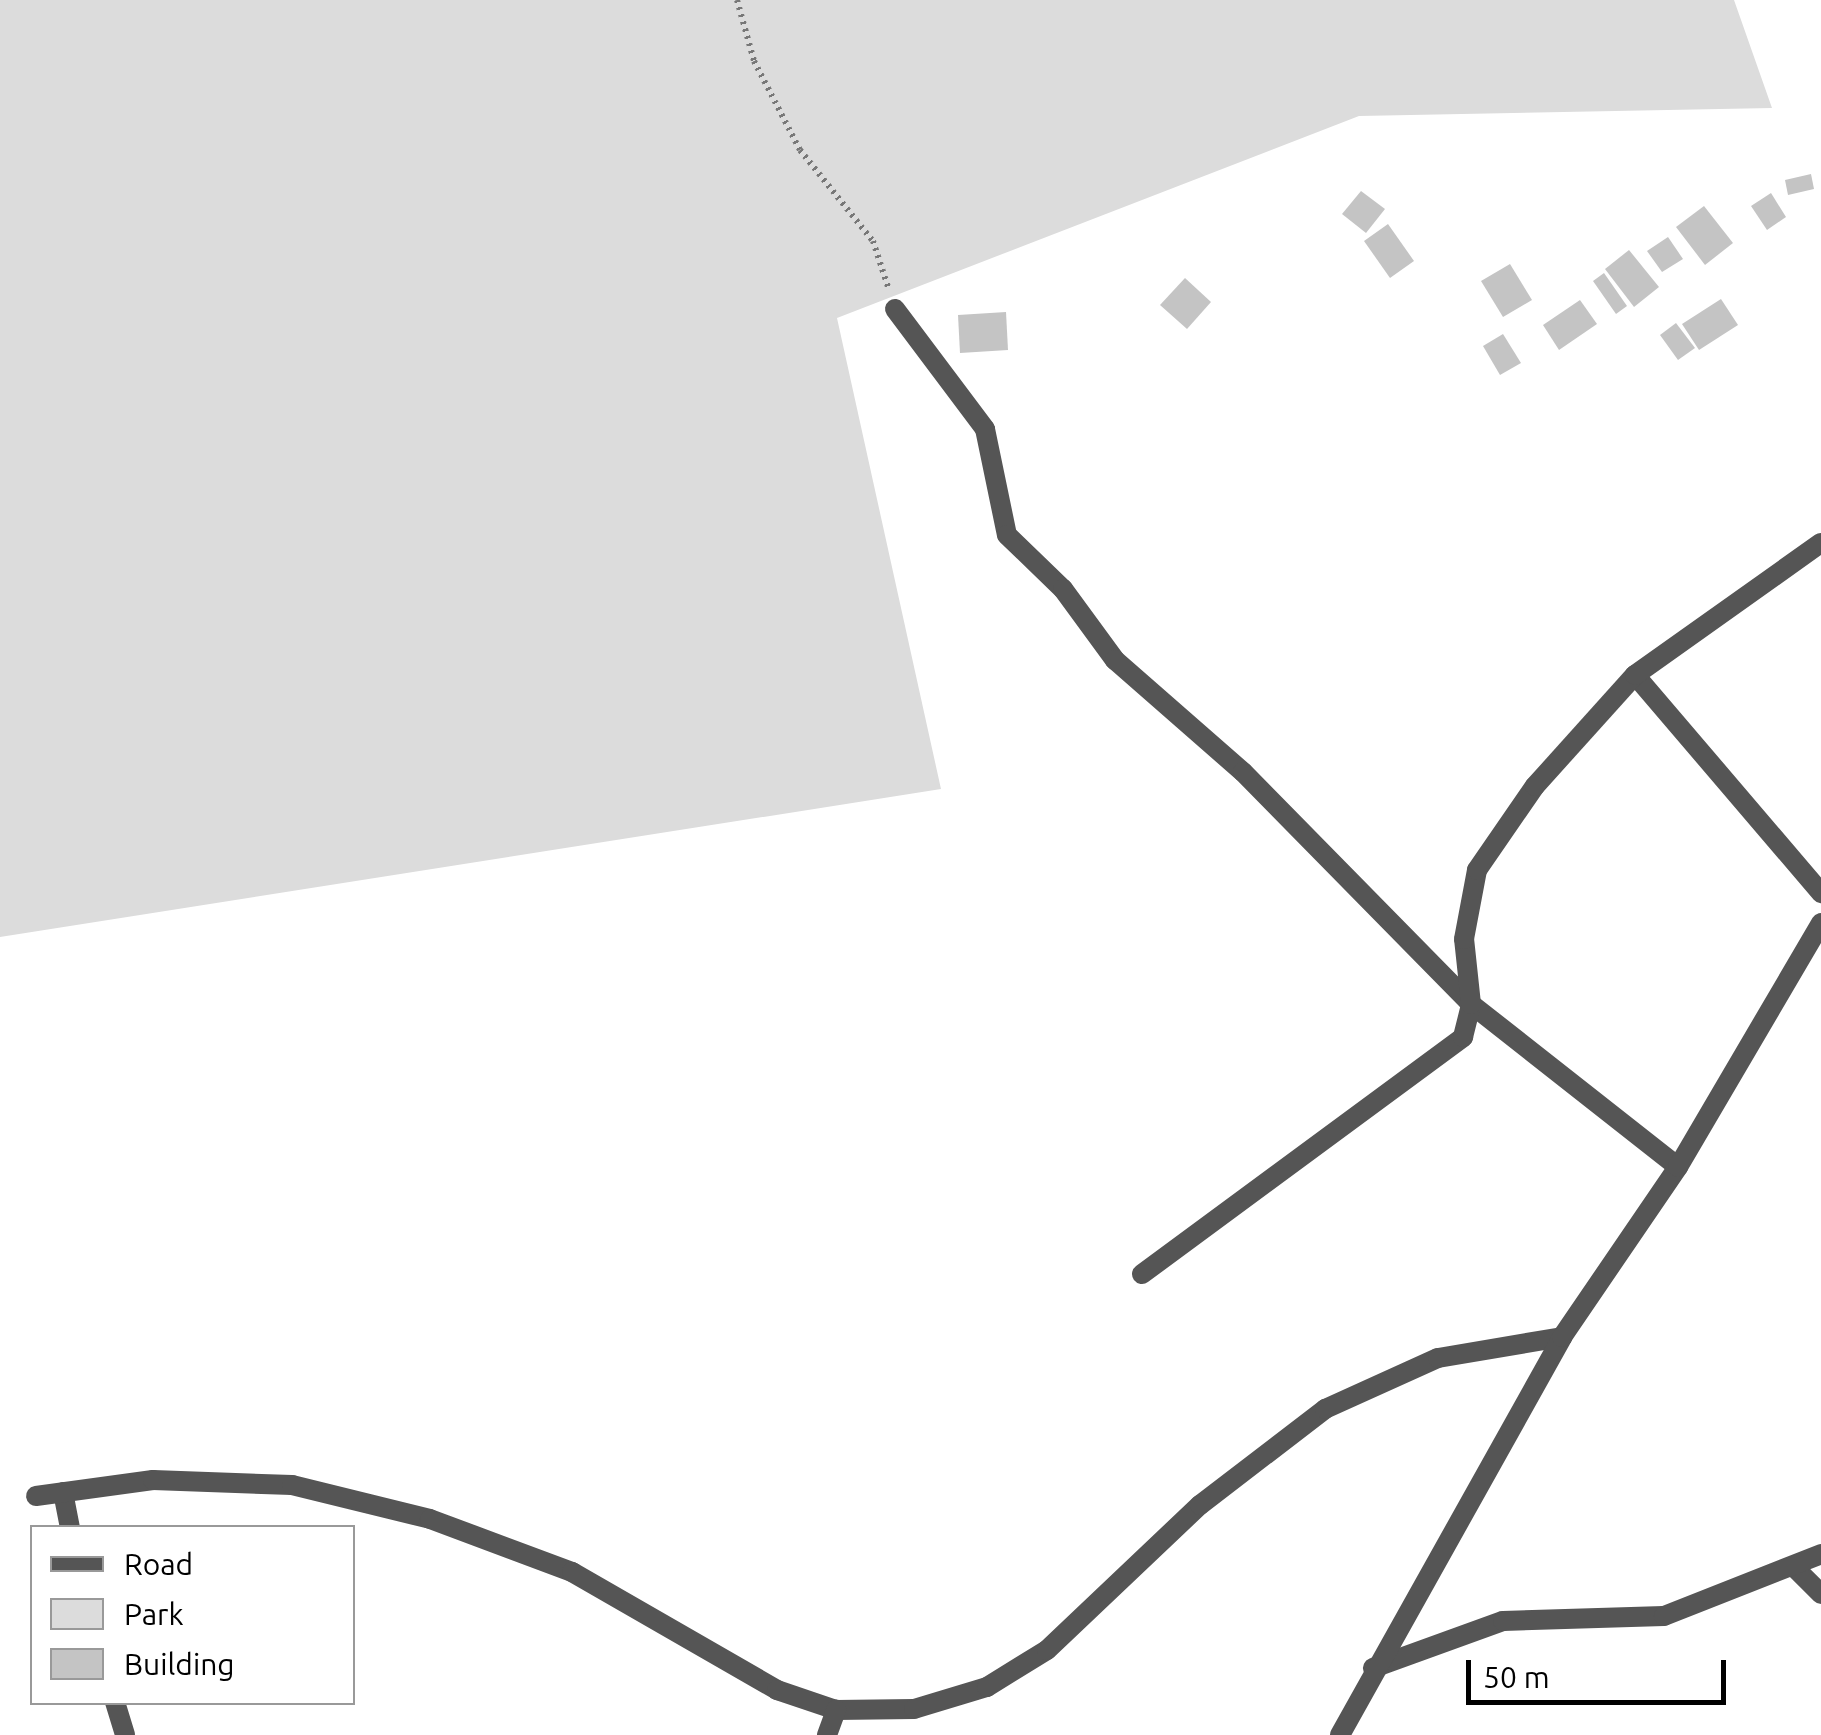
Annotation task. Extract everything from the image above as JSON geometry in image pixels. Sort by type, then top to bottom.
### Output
[{"type":"street","points":[[895,309],[985,429],[1007,534],[1063,589],[1114,660],[1243,772],[1471,1004],[1678,1166]]},
{"type":"street","points":[[1142,1274],[1436,1063],[1463,1037],[1471,1004],[1464,939],[1477,870],[1534,786],[1636,675],[1821,543]]},
{"type":"street","points":[[1636,675],[1821,893]]},
{"type":"street","points":[[1340,1735],[1373,1668],[1562,1336],[1678,1166],[1821,923]]},
{"type":"street","points":[[36,1496],[153,1480],[292,1484],[430,1518],[572,1572],[777,1690],[836,1710],[914,1709],[987,1688],[1047,1650],[1200,1505],[1324,1409],[1438,1358],[1562,1336]]},
{"type":"street","points":[[63,1492],[69,1525]]},
{"type":"street","points":[[1373,1668],[1502,1620],[1664,1616],[1797,1570],[1821,1554]]},
{"type":"street","points":[[1797,1570],[1821,1594]]},
{"type":"street","points":[[116,1705],[125,1735]]},
{"type":"street","points":[[827,1735],[836,1710]]},
{"type":"path","points":[[738,0],[754,62],[800,150],[873,241],[895,309]]},
{"type":"green space","points":[[0,0],[1734,0],[1772,108],[1359,116],[837,318],[941,789],[0,937]]},
{"type":"building","points":[[1811,174],[1814,189],[1788,195],[1785,180]]},
{"type":"building","points":[[1361,191],[1385,209],[1366,233],[1342,214]]},
{"type":"building","points":[[1771,193],[1786,217],[1767,230],[1751,206]]},
{"type":"building","points":[[1704,206],[1733,243],[1705,265],[1676,227]]},
{"type":"building","points":[[1388,224],[1414,261],[1390,278],[1364,241]]},
{"type":"building","points":[[1668,237],[1683,259],[1662,272],[1647,251]]},
{"type":"building","points":[[1629,250],[1659,287],[1634,307],[1605,269]]},
{"type":"building","points":[[1510,264],[1532,300],[1503,317],[1481,281]]},
{"type":"building","points":[[1604,273],[1627,306],[1616,314],[1593,281]]},
{"type":"building","points":[[1185,278],[1211,302],[1187,329],[1160,305]]},
{"type":"building","points":[[1721,299],[1738,325],[1699,350],[1682,324]]},
{"type":"building","points":[[1580,300],[1597,324],[1559,350],[1543,325]]},
{"type":"building","points":[[1006,312],[1008,350],[960,353],[958,315]]},
{"type":"building","points":[[1676,323],[1695,348],[1678,360],[1660,335]]},
{"type":"building","points":[[1503,334],[1521,363],[1500,375],[1483,346]]}]
